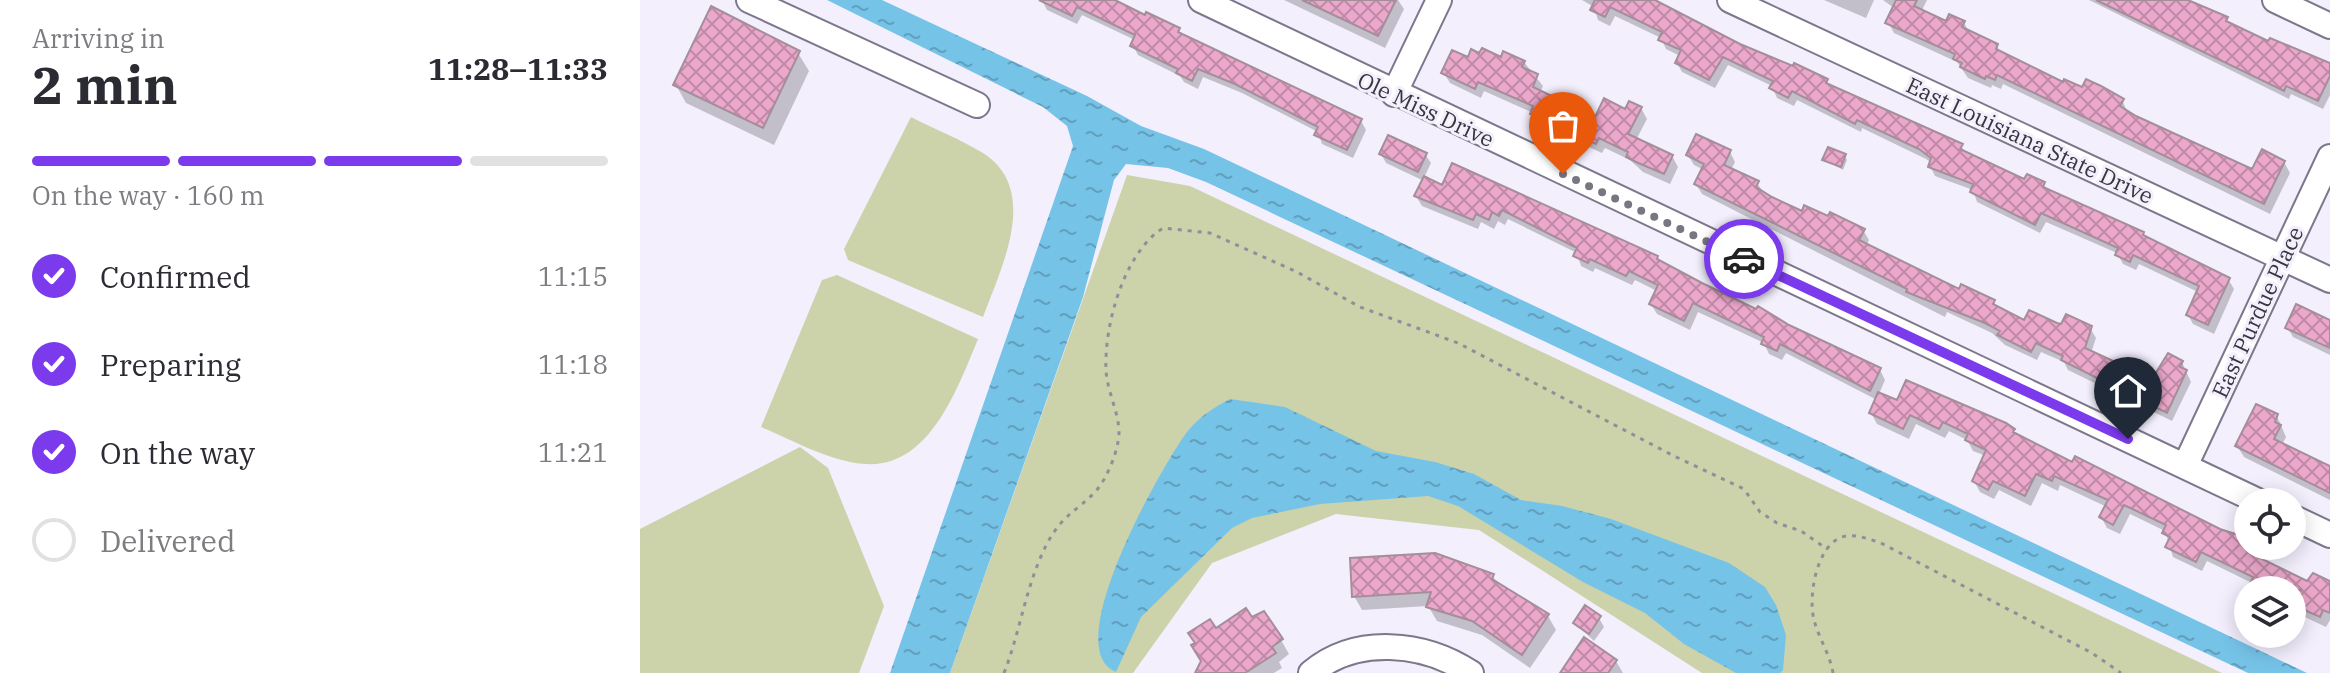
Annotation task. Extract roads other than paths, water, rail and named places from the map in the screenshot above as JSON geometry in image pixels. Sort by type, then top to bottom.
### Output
[{"type":"street","points":[[749,0],[977,105]]},
{"type":"street","name":"Ole Miss Drive","points":[[1201,0],[2234,490]]},
{"type":"street","points":[[1394,94],[1439,0]]},
{"type":"street","name":"East Louisiana State Drive","points":[[1730,0],[2330,280]]},
{"type":"street","points":[[2275,0],[2330,26]]},
{"type":"street","name":"East Purdue Place","points":[[2185,466],[2330,157]]},
{"type":"street","points":[[2306,524],[2330,535]]},
{"type":"street","points":[[1311,673],[1351,651],[1391,646],[1423,651],[1454,662],[1471,673]]},
{"type":"water","points":[[827,0],[882,0],[1087,96],[1141,126],[1204,149],[2234,638],[2234,648],[2254,648],[2307,673],[2248,673],[1206,182],[1168,168],[1126,164],[1114,180],[1083,297],[950,673],[890,673],[1073,146],[1067,126],[1043,107]]},
{"type":"water","points":[[1230,399],[1285,407],[1376,451],[1435,462],[1474,474],[1521,500],[1562,506],[1611,519],[1729,563],[1765,587],[1776,605],[1786,635],[1783,670],[1780,673],[1736,673],[1684,644],[1645,613],[1583,582],[1458,506],[1428,496],[1320,504],[1252,518],[1232,528],[1141,617],[1116,672],[1101,656],[1099,630],[1106,595],[1120,556],[1157,481],[1187,432],[1207,413]]}]
